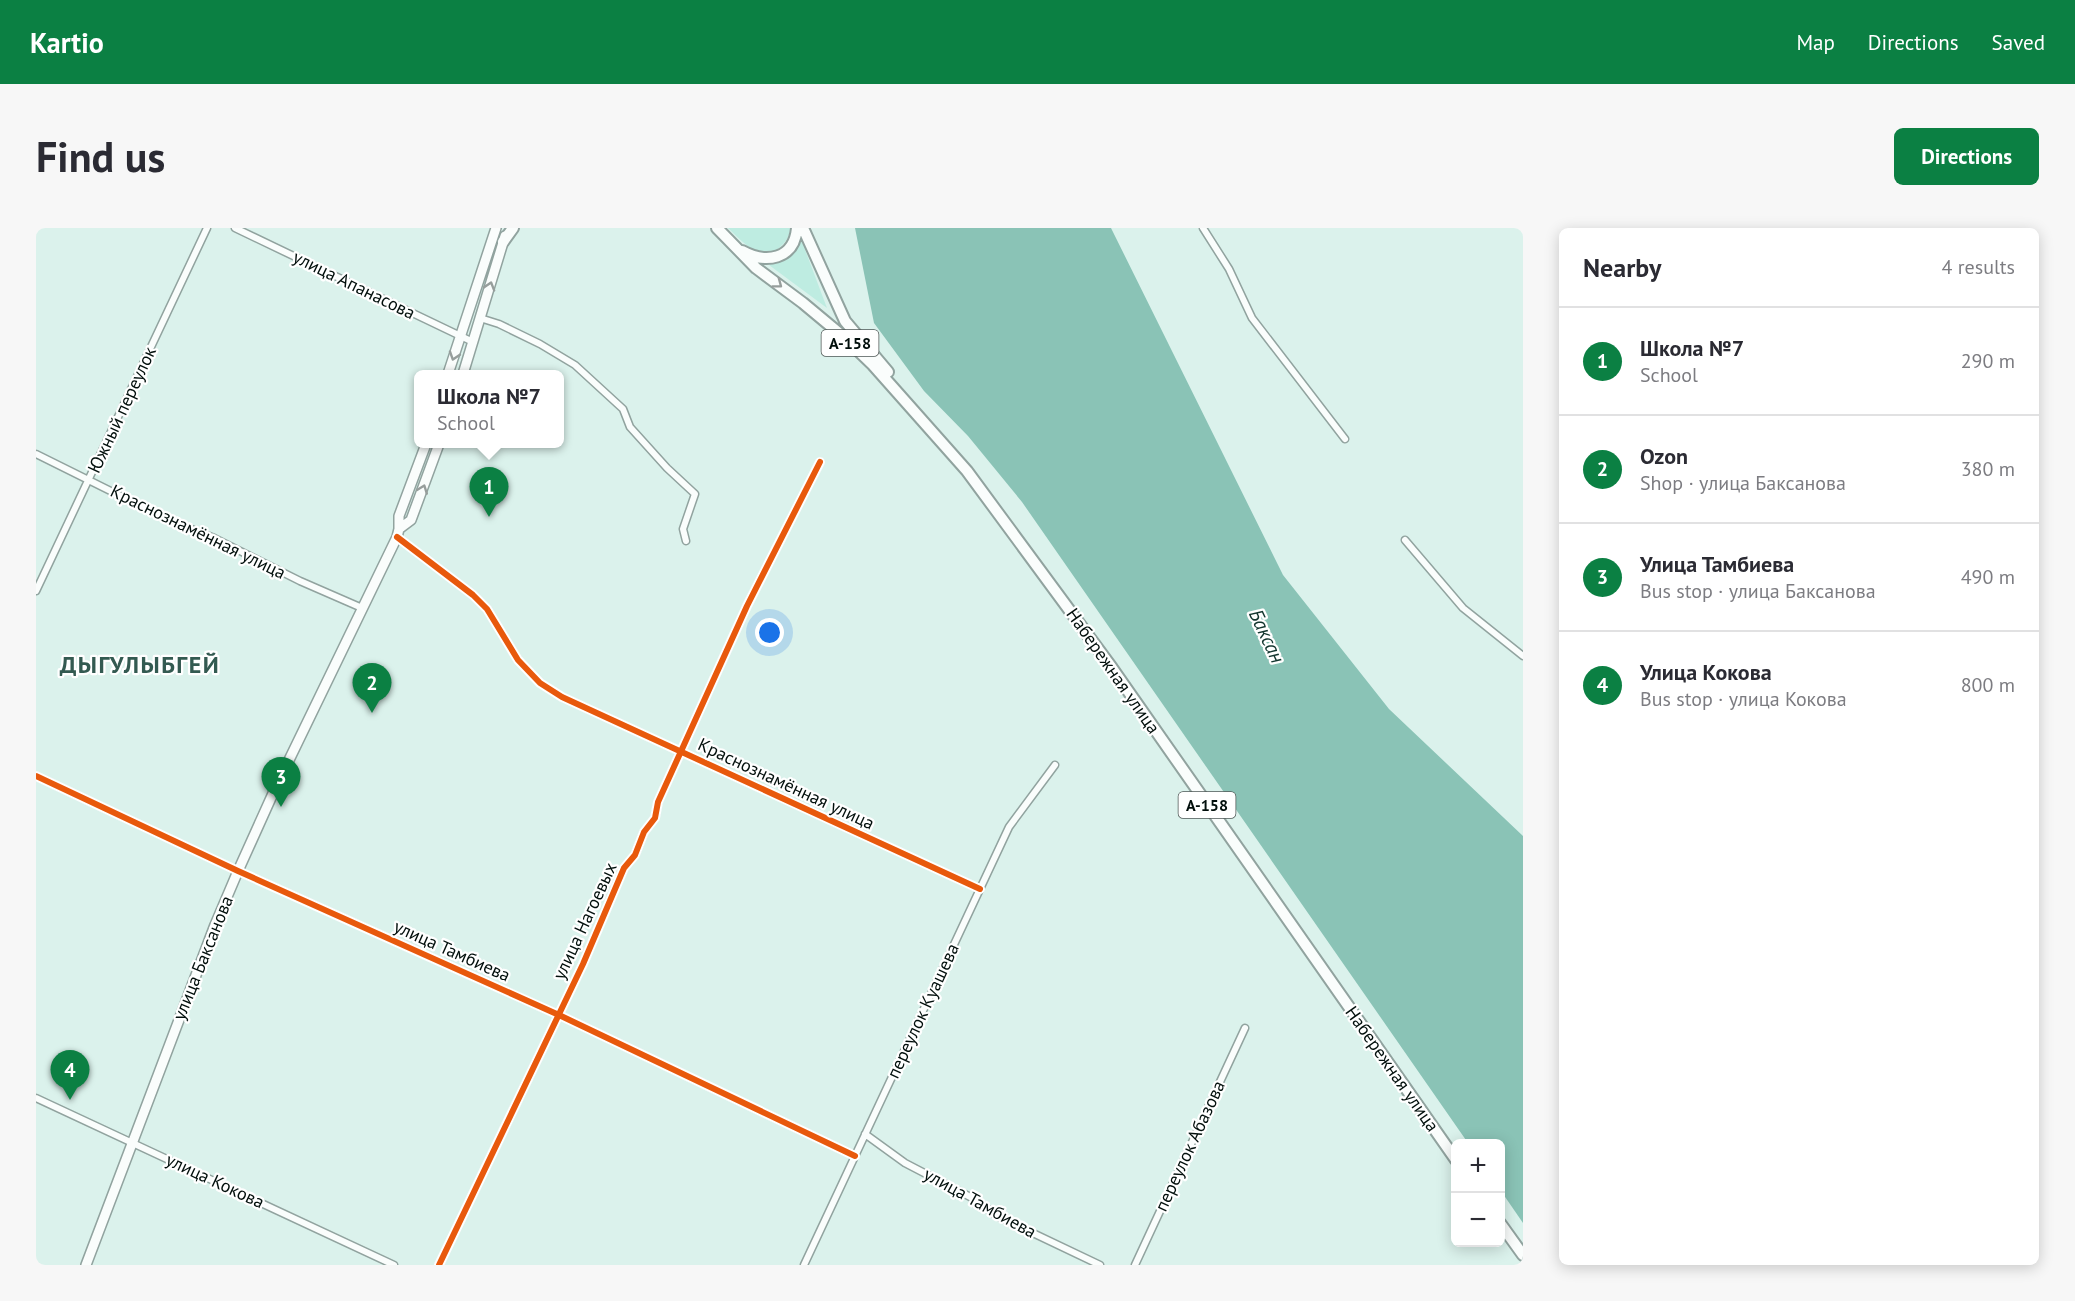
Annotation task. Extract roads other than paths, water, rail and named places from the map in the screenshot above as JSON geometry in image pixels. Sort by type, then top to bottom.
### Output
[{"type":"main road","points":[[450,370],[496,228]]},
{"type":"main road","points":[[465,370],[508,228]]},
{"type":"main road","points":[[503,242],[513,228]]},
{"type":"main road","name":"Набережная улица","points":[[717,228],[756,268],[845,338],[953,454],[981,489],[1105,659],[1451,1154]]},
{"type":"main road","points":[[734,246],[757,257],[773,258],[789,249],[797,228]]},
{"type":"main road","name":"А-158","points":[[803,228],[845,321],[930,422],[953,454]]},
{"type":"main road","name":"улица Баксанова","points":[[398,533],[399,516],[424,448]]},
{"type":"main road","name":"улица Баксанова","points":[[86,1265],[238,871],[274,789],[398,533],[411,520],[438,448]]},
{"type":"main road","points":[[1505,1230],[1523,1255]]},
{"type":"street","name":"Южный переулок","points":[[36,591],[207,228]]},
{"type":"street","name":"улица Апанасова","points":[[235,228],[473,342]]},
{"type":"street","points":[[1203,228],[1229,269],[1252,318],[1345,439]]},
{"type":"street","points":[[480,318],[499,324],[540,344],[575,365],[622,409],[630,427],[667,468],[695,494],[683,529],[686,541]]},
{"type":"street","name":"Краснознамённая улица","points":[[36,454],[171,521],[214,538],[300,581],[362,608]]},
{"type":"street","name":"улица Нагоевых","points":[[439,1265],[559,1015],[604,918],[624,868],[635,855],[644,832],[655,818],[658,802],[747,606],[820,462]]},
{"type":"street","name":"Краснознамённая улица","points":[[398,533],[474,596],[487,609],[518,660],[540,683],[562,697],[980,889]]},
{"type":"street","points":[[1405,540],[1463,608],[1523,656]]},
{"type":"street","name":"переулок Куашева","points":[[804,1265],[1009,826],[1055,765]]},
{"type":"street","name":"улица Тамбиева","points":[[36,777],[238,871],[559,1015],[855,1156]]},
{"type":"street","name":"переулок Абазова","points":[[1134,1265],[1245,1028]]},
{"type":"street","name":"улица Кокова","points":[[36,1098],[394,1265]]},
{"type":"street","name":"улица Тамбиева","points":[[865,1134],[905,1162],[978,1201],[995,1215],[1100,1265]]},
{"type":"water","name":"Баксан","points":[[855,228],[1111,228],[1283,575],[1389,709],[1523,836],[1523,1223],[1505,1197],[1505,1139],[1465,1139],[1022,502],[968,436],[924,391],[874,323]]},
{"type":"place","name":"Школа №7","points":[[489,517]]},
{"type":"place","name":"Ozon","points":[[372,713]]},
{"type":"place","name":"Улица Тамбиева","points":[[281,807]]},
{"type":"place","name":"Улица Кокова","points":[[70,1100]]},
{"type":"district","name":"ДЫГУЛЫБГЕЙ","points":[[140,665]]}]
